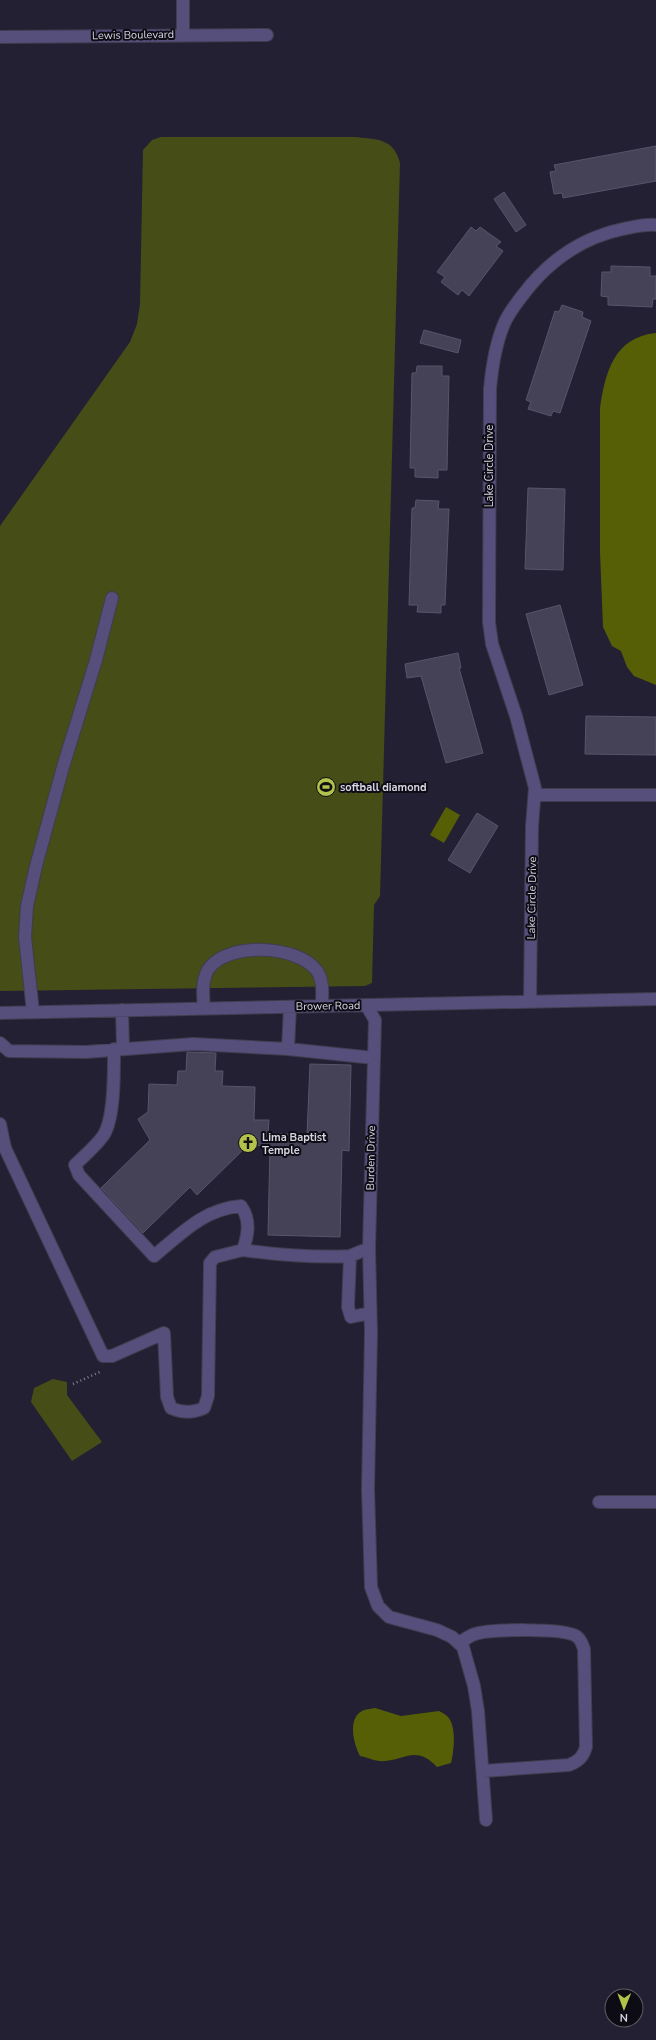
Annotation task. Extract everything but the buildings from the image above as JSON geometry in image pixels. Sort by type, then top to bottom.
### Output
[{"type":"street","points":[[183,0],[183,34]]},
{"type":"street","name":"Lewis Boulevard","points":[[0,37],[183,34],[266,35]]},
{"type":"street","name":"Lake Circle Drive","points":[[530,1002],[532,826],[535,795],[516,716],[492,644],[490,629],[490,389],[493,358],[504,323],[533,281],[552,261],[571,248],[590,238],[625,228],[656,225]]},
{"type":"street","points":[[33,1012],[26,937],[27,906],[36,866],[63,767],[96,660],[112,598]]},
{"type":"street","points":[[535,795],[656,795]]},
{"type":"street","points":[[204,1009],[204,982],[210,966],[223,957],[254,950],[288,953],[304,959],[311,964],[320,976],[322,1006]]},
{"type":"street","name":"Brower Road","points":[[0,1013],[656,999]]},
{"type":"street","name":"Burden Drive","points":[[366,1005],[375,1020],[369,1248],[370,1314],[368,1489],[370,1587],[378,1606],[389,1617],[437,1630],[452,1637],[458,1643]]},
{"type":"street","points":[[288,1049],[290,1007]]},
{"type":"street","points":[[122,1010],[119,1048],[110,1118],[104,1135],[75,1165],[79,1175],[154,1256],[200,1219],[224,1208],[241,1206],[246,1214],[248,1235],[242,1250]]},
{"type":"street","points":[[0,1043],[9,1051],[86,1052],[119,1048],[193,1044],[288,1049],[374,1058]]},
{"type":"street","points":[[0,1124],[5,1148],[104,1356],[112,1356],[164,1333],[167,1397],[170,1408],[179,1411],[193,1412],[204,1408],[208,1396],[210,1263],[215,1257],[242,1250],[287,1256],[325,1258],[350,1256],[369,1248]]},
{"type":"street","points":[[350,1256],[348,1307],[351,1316],[370,1314]]},
{"type":"street","points":[[600,1502],[656,1502]]},
{"type":"street","points":[[482,1771],[569,1764],[577,1762],[584,1755],[586,1747],[584,1649],[581,1640],[577,1636],[552,1632],[493,1631],[474,1634],[458,1643],[463,1647],[474,1686],[478,1711],[482,1771],[486,1820]]},
{"type":"path","points":[[74,1384],[102,1371]]},
{"type":"shaded area","points":[[161,137],[370,138],[389,144],[397,155],[400,163],[380,896],[374,905],[372,983],[365,986],[0,991],[0,526],[130,342],[137,324],[140,304],[143,150],[152,140]]},
{"type":"shaded area","points":[[656,333],[656,685],[634,676],[627,667],[621,651],[612,646],[603,627],[600,552],[600,408],[609,370],[621,349],[630,341],[642,336]]},
{"type":"shaded area","points":[[446,807],[460,815],[444,843],[430,835]]},
{"type":"shaded area","points":[[53,1379],[67,1382],[67,1395],[102,1442],[72,1461],[31,1402],[34,1388]]},
{"type":"shaded area","points":[[375,1708],[401,1716],[439,1711],[447,1716],[452,1725],[454,1738],[451,1763],[437,1767],[422,1756],[415,1755],[387,1761],[379,1761],[360,1756],[354,1739],[353,1726],[357,1715],[367,1709]]},
{"type":"place","name":"softball diamond","points":[[326,787]]},
{"type":"place","name":"Lima Baptist Temple","points":[[248,1143]]}]
